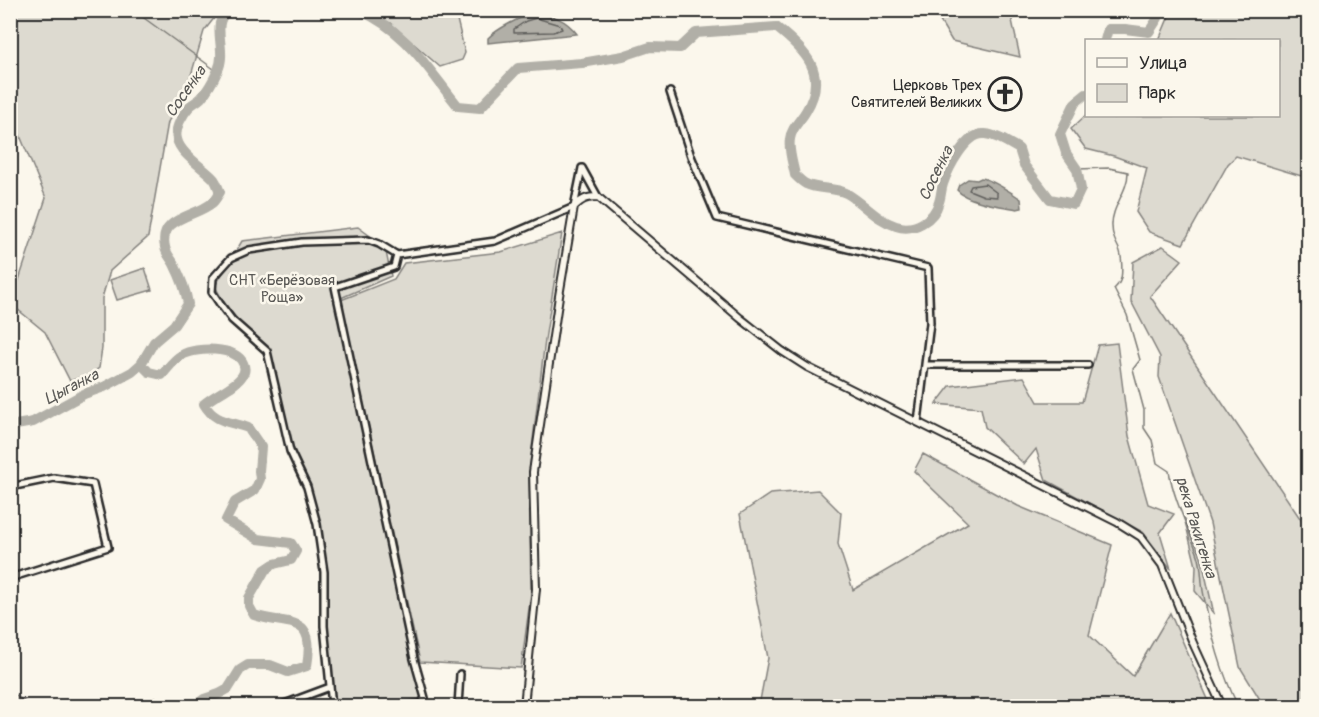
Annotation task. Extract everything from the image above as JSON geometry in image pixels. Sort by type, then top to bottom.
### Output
[{"type":"street","points":[[670,92],[691,156],[717,218],[927,268],[930,323],[918,422]]},
{"type":"street","points":[[524,706],[536,589],[533,472],[559,296],[582,168],[598,197],[782,351],[807,367],[1117,522],[1142,537],[1162,565],[1193,643],[1222,706]]},
{"type":"street","points":[[332,706],[324,626],[324,572],[317,524],[307,487],[290,451],[267,351],[232,320],[220,304],[213,292],[213,278],[231,258],[249,250],[302,242],[368,240],[397,255],[495,241],[574,207],[581,200],[598,197]]},
{"type":"street","points":[[397,255],[394,267],[334,288],[414,659],[425,698],[421,704],[400,706]]},
{"type":"street","points":[[925,365],[1088,365]]},
{"type":"street","points":[[10,487],[54,478],[93,484],[108,547],[10,578]]},
{"type":"street","points":[[458,706],[460,674]]},
{"type":"street","points":[[279,706],[330,687]]},
{"type":"green space","points":[[10,11],[223,11],[219,12],[204,31],[187,89],[168,122],[148,237],[110,271],[102,298],[102,348],[99,368],[89,375],[70,381],[45,332],[11,304],[46,198],[11,114]]},
{"type":"green space","points":[[365,11],[455,11],[465,53],[462,60],[440,67],[390,23]]},
{"type":"green space","points":[[934,11],[1010,11],[1020,57],[952,41]]},
{"type":"green space","points":[[1166,11],[1308,11],[1308,178],[1236,156],[1228,164],[1183,244],[1149,232],[1136,212],[1147,168],[1086,149],[1071,129],[1085,116],[1114,118],[1280,117],[1280,39],[1159,39],[1169,16]]},
{"type":"green space","name":"СНТ «Берёзовая Роща»","points":[[358,227],[385,247],[391,276],[334,301],[421,703],[391,706],[335,706],[327,624],[325,573],[314,505],[291,449],[270,349],[254,337],[239,321],[215,286],[242,241]]},
{"type":"green space","points":[[562,233],[545,340],[529,473],[531,593],[521,668],[420,662],[341,300],[394,279],[404,263],[501,252]]},
{"type":"green space","points":[[1163,246],[1182,260],[1150,296],[1308,530],[1308,706],[1264,706],[1240,667],[1210,523],[1159,377],[1160,357],[1131,301],[1133,262]]},
{"type":"green space","points":[[145,268],[152,290],[117,300],[110,280]]},
{"type":"green space","points":[[1117,343],[1129,436],[1148,504],[1174,514],[1160,533],[1171,569],[1143,532],[1046,480],[1036,449],[1024,464],[985,427],[981,408],[936,404],[950,386],[1024,377],[1038,402],[1082,402],[1098,345]]},
{"type":"green space","points":[[923,454],[1018,506],[1112,545],[1089,635],[1133,676],[1170,613],[1211,706],[759,706],[768,658],[740,514],[770,494],[818,490],[841,513],[838,544],[853,590],[968,523],[914,471]]},
{"type":"green space","points":[[1184,517],[1201,556],[1214,614],[1195,591],[1196,566]]},
{"type":"green space","points":[[11,692],[31,706],[11,706]]},
{"type":"green space","points":[[155,698],[181,702],[181,706],[148,706]]},
{"type":"water","points":[[534,13],[558,19],[577,34],[488,43],[488,38],[497,31]]},
{"type":"water","points":[[981,178],[995,183],[1021,199],[1022,208],[985,203],[968,198],[957,190],[959,185],[968,179]]},
{"type":"waterway","points":[[133,10],[218,72]]},
{"type":"waterway","name":"Сосенка","points":[[194,706],[228,689],[240,670],[248,665],[270,665],[288,672],[307,666],[309,649],[303,629],[289,622],[254,615],[249,606],[249,598],[265,570],[274,564],[291,560],[296,551],[291,543],[258,539],[226,520],[235,502],[255,490],[260,479],[261,447],[248,428],[218,418],[204,404],[239,380],[244,371],[243,363],[232,353],[196,350],[182,355],[162,375],[149,372],[141,364],[154,342],[174,325],[188,304],[181,278],[167,254],[164,237],[167,229],[180,219],[205,208],[220,192],[214,179],[179,145],[176,135],[185,113],[204,95],[218,70],[221,62],[220,22],[229,10]]},
{"type":"waterway","name":"Сосенка","points":[[359,10],[391,29],[403,40],[426,64],[458,106],[480,108],[518,68],[582,63],[623,56],[650,47],[680,48],[696,33],[776,27],[796,44],[810,63],[814,74],[813,97],[792,131],[790,139],[795,175],[811,186],[846,193],[882,220],[903,227],[916,226],[933,214],[939,202],[945,177],[953,161],[971,139],[985,134],[994,136],[1019,149],[1024,165],[1050,199],[1074,204],[1081,189],[1077,169],[1066,153],[1060,134],[1075,103],[1085,95]]},
{"type":"waterway","name":"Сосенка","points":[[1105,39],[1108,29],[1149,32],[1158,18],[1154,10]]},
{"type":"waterway","name":"река Ракитенка","points":[[1077,169],[1109,168],[1128,172],[1112,219],[1122,265],[1121,278],[1114,289],[1127,315],[1140,360],[1133,369],[1144,410],[1144,428],[1152,440],[1157,463],[1169,471],[1178,503],[1198,555],[1212,635],[1238,706]]},
{"type":"waterway","name":"Цыганка","points":[[10,426],[33,422],[84,394],[104,387],[132,372],[141,364]]},
{"type":"place","name":"Церковь Трех Святителей Великих","points":[[1005,94]]}]
